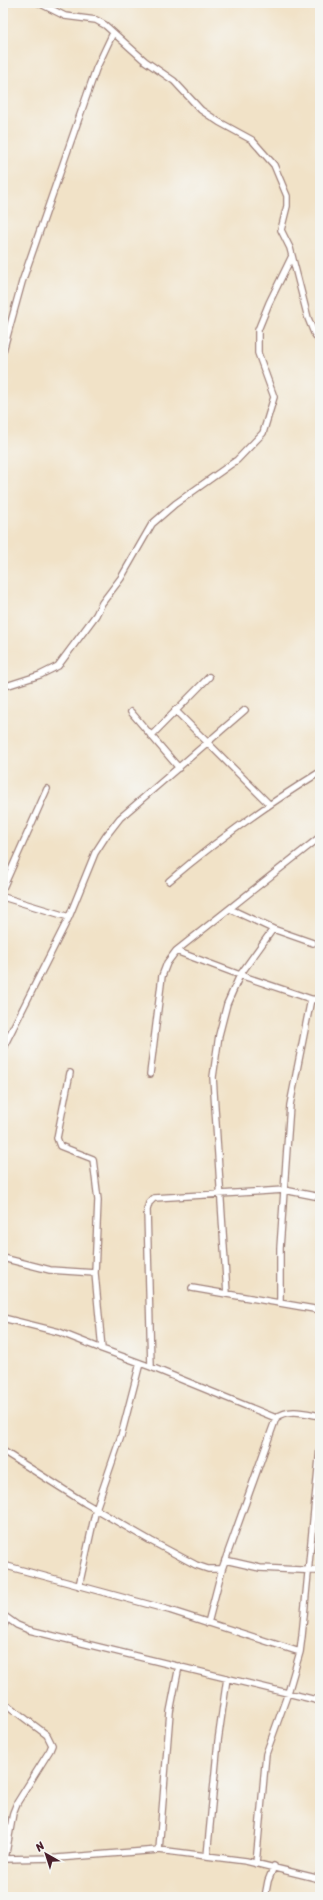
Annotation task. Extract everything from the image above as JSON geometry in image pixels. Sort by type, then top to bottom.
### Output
[{"type":"street","points":[[39,3],[65,16],[96,20],[145,61],[174,81],[201,110],[219,122],[252,140],[264,151],[274,165],[287,196],[287,206],[281,230],[290,248],[308,318],[314,333],[320,342]]},
{"type":"street","points":[[3,351],[22,282],[96,69],[113,33]]},
{"type":"street","points":[[3,688],[40,675],[58,666],[96,615],[102,603],[121,578],[152,524],[175,504],[237,460],[263,433],[274,397],[258,353],[258,330],[268,303],[292,256]]},
{"type":"street","points":[[151,736],[209,677]]},
{"type":"street","points":[[176,710],[269,804]]},
{"type":"street","points":[[3,1048],[69,917],[95,853],[106,836],[120,818],[245,710]]},
{"type":"street","points":[[131,712],[179,768]]},
{"type":"street","points":[[169,881],[200,854],[269,804],[320,772]]},
{"type":"street","points":[[3,888],[47,790]]},
{"type":"street","points":[[150,1074],[162,976],[167,963],[176,951],[319,839]]},
{"type":"street","points":[[3,897],[69,917]]},
{"type":"street","points":[[230,910],[273,929],[313,943]]},
{"type":"street","points":[[227,1294],[213,1077],[219,1035],[227,1004],[240,976],[273,929]]},
{"type":"street","points":[[176,951],[240,976],[311,999],[320,1000]]},
{"type":"street","points":[[280,1303],[280,1248],[290,1105],[311,999]]},
{"type":"street","points":[[70,1073],[57,1138],[60,1146],[93,1159],[98,1200],[95,1273],[102,1349]]},
{"type":"street","points":[[151,1367],[147,1210],[149,1203],[154,1198],[284,1190],[320,1197]]},
{"type":"street","points":[[3,1258],[56,1271],[95,1273]]},
{"type":"street","points":[[192,1288],[320,1310]]},
{"type":"street","points":[[3,1318],[59,1332],[151,1367],[276,1418]]},
{"type":"street","points":[[79,1586],[96,1509],[121,1436],[140,1363]]},
{"type":"street","points":[[208,1623],[222,1569],[276,1418],[282,1414],[292,1411],[320,1416]]},
{"type":"street","points":[[256,1864],[266,1754],[288,1693],[300,1652],[320,1448]]},
{"type":"street","points":[[3,1451],[96,1509],[196,1565],[208,1569],[222,1569]]},
{"type":"street","points":[[225,1560],[260,1568],[320,1571]]},
{"type":"street","points":[[3,1565],[162,1608],[300,1652]]},
{"type":"street","points":[[3,1627],[5,1617],[29,1630],[320,1701]]},
{"type":"street","points":[[159,1850],[170,1712],[178,1666]]},
{"type":"street","points":[[207,1856],[218,1741],[227,1678]]},
{"type":"street","points":[[3,1702],[47,1736],[52,1745],[13,1813],[4,1859],[57,1858],[159,1850],[274,1866],[320,1879]]},
{"type":"street","points":[[265,1897],[268,1881],[274,1866]]}]
